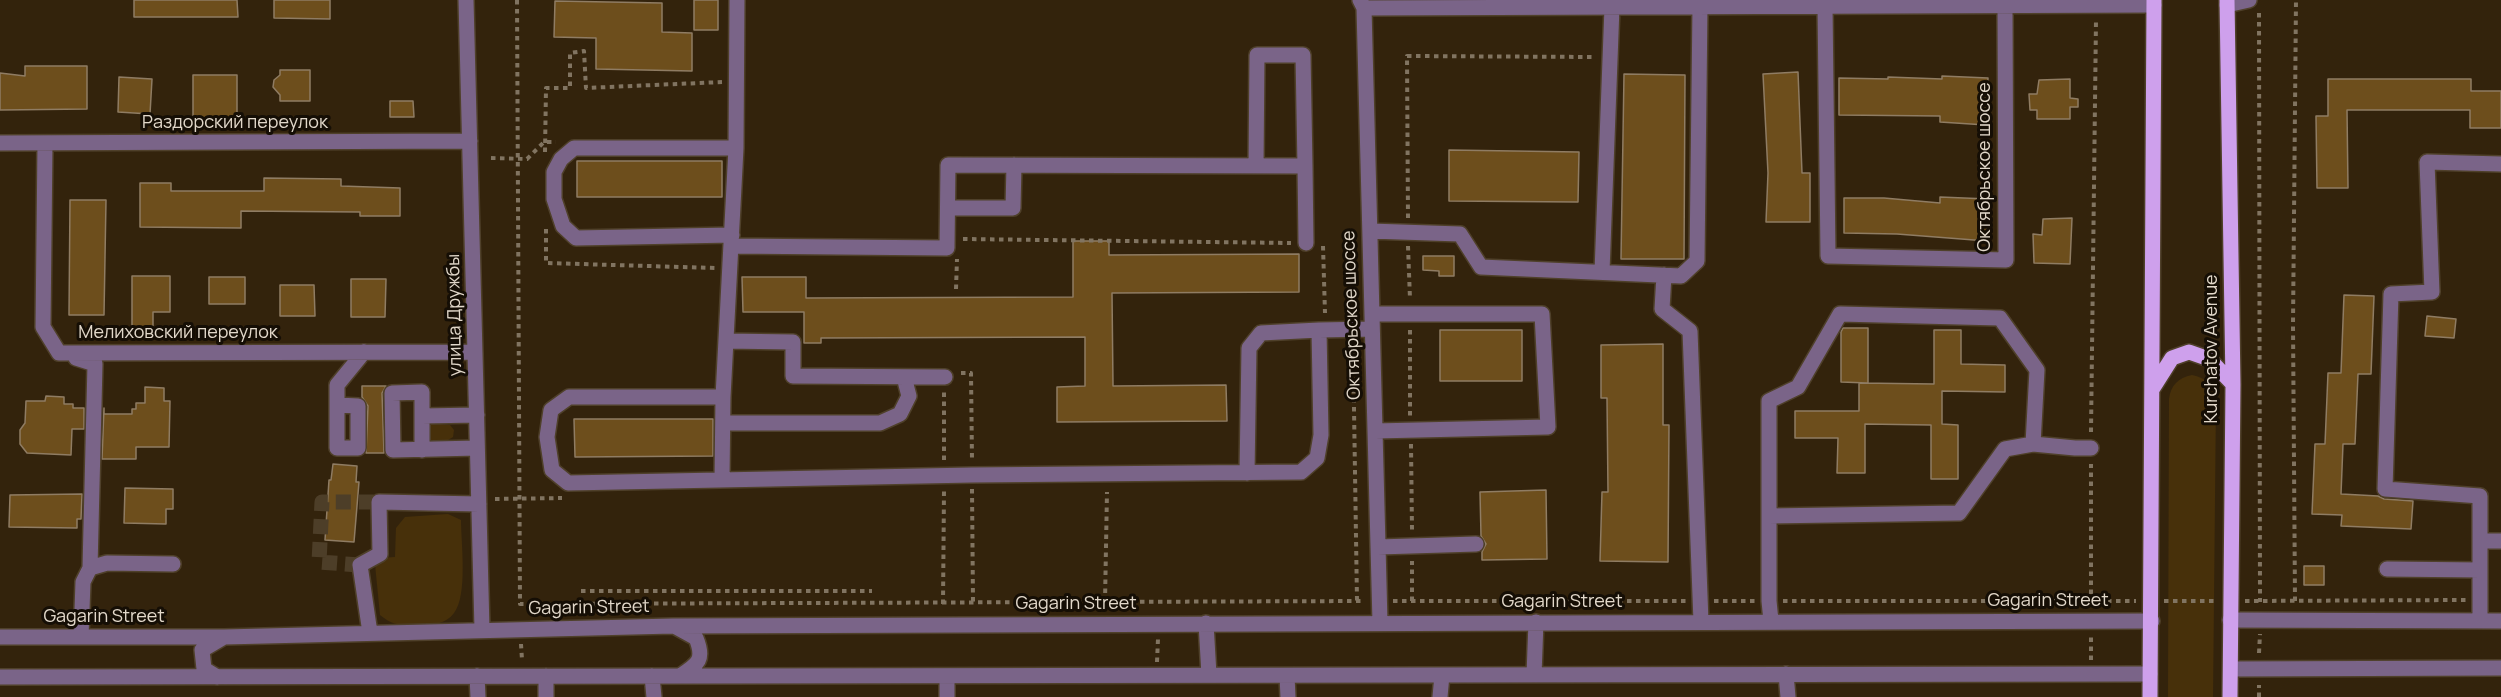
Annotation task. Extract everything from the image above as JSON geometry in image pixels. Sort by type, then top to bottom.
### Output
[{"type":"main road","points":[[2150,697],[2154,2]]},
{"type":"main road","name":"Kurchatov Avenue","points":[[2227,2],[2233,384],[2230,697]]},
{"type":"main road","points":[[2153,388],[2172,358],[2189,352],[2209,358],[2233,384]]},
{"type":"street","name":"улица Дружбы","points":[[466,0],[482,629]]},
{"type":"street","points":[[722,479],[723,398],[736,148],[737,0]]},
{"type":"street","name":"Октябрьское шоссе","points":[[1380,622],[1363,3],[1574,3],[1612,7],[1825,6],[1912,3],[2005,7],[2096,2],[2154,2]]},
{"type":"street","points":[[2227,2],[2254,6]]},
{"type":"street","points":[[1370,231],[1460,234],[1481,267],[1681,276],[1697,261],[1700,6]]},
{"type":"street","name":"Октябрьское шоссе","points":[[1825,6],[1828,256],[2006,260],[2005,7]]},
{"type":"street","points":[[1602,272],[1612,7]]},
{"type":"street","points":[[1256,166],[1257,55],[1303,56],[1306,243]]},
{"type":"street","name":"Раздорский переулок","points":[[0,143],[470,141]]},
{"type":"street","name":"Мелиховский переулок","points":[[45,144],[43,327],[59,353],[475,352]]},
{"type":"street","points":[[736,148],[574,148],[561,159],[554,172],[554,199],[563,225],[576,238],[732,240],[947,248],[948,165],[1305,166]]},
{"type":"street","points":[[2480,621],[2480,496],[2385,489],[2391,294],[2432,292],[2427,162],[2501,164]]},
{"type":"street","points":[[948,208],[1013,208],[1014,165]]},
{"type":"street","points":[[1664,275],[1662,309],[1690,331],[1701,622]]},
{"type":"street","points":[[1247,473],[1249,348],[1261,333],[1322,330],[1410,314],[1542,314],[1548,427],[1375,431]]},
{"type":"street","points":[[1771,621],[1769,401],[1798,387],[1840,314],[2000,318],[2037,370],[2033,444]]},
{"type":"street","points":[[723,398],[569,397],[551,410],[547,437],[552,470],[568,483],[984,474],[1301,472],[1317,458],[1321,435],[1322,330]]},
{"type":"street","points":[[726,341],[793,342],[793,376],[945,377]]},
{"type":"street","points":[[338,405],[337,385],[364,352]]},
{"type":"street","points":[[59,353],[95,364],[90,568],[82,582],[81,637]]},
{"type":"street","points":[[723,423],[880,423],[900,414],[909,396],[904,377]]},
{"type":"street","points":[[422,450],[422,392],[392,393],[393,450],[422,450],[477,448]]},
{"type":"street","points":[[422,416],[477,415]]},
{"type":"street","points":[[1769,516],[1959,513],[2005,449],[2033,444],[2091,448]]},
{"type":"street","points":[[370,633],[360,565],[380,554],[379,502],[479,501]]},
{"type":"street","points":[[2480,540],[2501,541]]},
{"type":"street","points":[[1378,547],[1476,544]]},
{"type":"street","points":[[90,568],[107,563],[173,564]]},
{"type":"street","points":[[2387,569],[2480,570]]},
{"type":"street","points":[[2230,620],[2501,621]]},
{"type":"street","name":"Gagarin Street","points":[[0,637],[224,637],[673,626],[2152,621]]},
{"type":"street","points":[[1534,675],[1536,622]]},
{"type":"street","points":[[1206,623],[1209,675]]},
{"type":"street","points":[[673,626],[696,638],[702,651],[698,664],[680,676]]},
{"type":"street","points":[[217,677],[204,669],[202,650],[224,637]]},
{"type":"street","points":[[2230,669],[2501,668]]},
{"type":"street","points":[[1786,674],[1788,697]]},
{"type":"street","points":[[0,677],[2150,674]]},
{"type":"street","points":[[1440,697],[1442,675]]},
{"type":"street","points":[[477,676],[478,697]]},
{"type":"street","points":[[546,676],[546,697]]},
{"type":"street","points":[[651,676],[654,697]]},
{"type":"street","points":[[947,676],[947,697]]},
{"type":"street","points":[[1287,676],[1288,697]]},
{"type":"path","points":[[2295,601],[2293,325],[2296,0]]},
{"type":"path","points":[[2091,674],[2096,2]]},
{"type":"path","points":[[2254,6],[2259,697]]},
{"type":"path","points":[[546,88],[570,88],[570,53],[584,51],[586,88],[737,82]]},
{"type":"path","points":[[1412,601],[1407,56],[1610,57]]},
{"type":"path","points":[[491,158],[527,159]]},
{"type":"path","points":[[957,239],[1323,243],[1322,330]]},
{"type":"path","points":[[956,289],[957,249]]},
{"type":"path","points":[[944,489],[953,489]]},
{"type":"path","points":[[963,489],[983,489]]},
{"type":"path","points":[[1096,491],[1119,491]]},
{"type":"path","points":[[1105,602],[1107,492]]},
{"type":"path","points":[[479,501],[563,498]]},
{"type":"path","points":[[581,591],[872,591]]},
{"type":"path","points":[[2152,601],[2480,600]]},
{"type":"path","points":[[1157,675],[1158,601]]},
{"type":"path","points":[[520,604],[522,676]]},
{"type":"shaded area","points":[[2192,375],[2208,382],[2216,398],[2213,697],[2168,697],[2169,399],[2176,383]]},
{"type":"shaded area","points":[[431,423],[450,425],[454,430],[453,437],[448,440],[431,440],[427,436]]},
{"type":"shaded area","points":[[448,514],[461,520],[462,582],[461,594],[454,613],[447,620],[434,624],[403,625],[390,622],[380,615],[375,564],[380,558],[395,557],[396,528],[405,517]]},
{"type":"building","points":[[134,0],[237,0],[238,17],[134,17]]},
{"type":"building","points":[[274,0],[330,0],[330,19],[274,18]]},
{"type":"building","points":[[694,0],[718,0],[718,30],[694,30]]},
{"type":"building","points":[[555,1],[662,3],[662,32],[692,33],[692,71],[596,69],[596,38],[554,37]]},
{"type":"building","points":[[25,66],[87,66],[87,109],[0,110],[0,73],[25,76]]},
{"type":"building","points":[[280,70],[310,70],[310,101],[280,101],[280,95],[273,87],[274,80],[280,75]]},
{"type":"building","points":[[1798,72],[1802,173],[1810,173],[1810,222],[1766,222],[1768,173],[1763,74]]},
{"type":"building","points":[[1624,74],[1685,75],[1684,259],[1621,259]]},
{"type":"building","points":[[193,75],[237,75],[237,119],[193,119]]},
{"type":"building","points":[[1942,76],[1988,78],[1986,125],[1940,122],[1940,116],[1839,115],[1839,78],[1942,79]]},
{"type":"building","points":[[119,77],[152,79],[150,114],[118,112]]},
{"type":"building","points":[[2070,79],[2070,98],[2078,99],[2078,107],[2070,107],[2070,119],[2037,119],[2037,110],[2030,110],[2029,94],[2037,94],[2039,80]]},
{"type":"building","points":[[2328,79],[2471,79],[2471,91],[2501,91],[2501,128],[2470,128],[2470,110],[2347,110],[2348,188],[2317,188],[2316,116],[2328,116]]},
{"type":"building","points":[[390,101],[413,101],[414,117],[390,117]]},
{"type":"building","points":[[1449,150],[1579,152],[1578,202],[1449,201]]},
{"type":"building","points":[[577,161],[722,161],[722,197],[577,197]]},
{"type":"building","points":[[264,178],[341,179],[341,186],[400,188],[400,216],[360,216],[360,212],[241,211],[241,228],[140,227],[140,183],[171,183],[171,191],[264,191]]},
{"type":"building","points":[[1940,197],[1988,199],[1987,241],[1897,234],[1844,233],[1844,198],[1884,198],[1940,203]]},
{"type":"building","points":[[70,200],[106,200],[104,315],[69,315]]},
{"type":"building","points":[[2072,218],[2070,264],[2034,263],[2033,234],[2042,235],[2043,219]]},
{"type":"building","points":[[1073,241],[1109,241],[1109,255],[1299,254],[1299,292],[1112,293],[1113,386],[1226,385],[1227,421],[1057,422],[1057,387],[1085,386],[1085,337],[821,338],[821,343],[804,343],[804,312],[743,312],[742,277],[806,277],[806,298],[1073,297]]},
{"type":"building","points":[[1423,256],[1454,256],[1454,276],[1439,276],[1439,271],[1423,270]]},
{"type":"building","points":[[132,276],[170,276],[170,312],[153,312],[153,328],[132,328]]},
{"type":"building","points":[[209,277],[245,277],[245,304],[209,304]]},
{"type":"building","points":[[351,279],[386,279],[385,317],[351,317]]},
{"type":"building","points":[[280,285],[314,285],[315,316],[280,316]]},
{"type":"building","points":[[2344,295],[2374,296],[2371,374],[2358,374],[2355,444],[2343,444],[2341,494],[2413,501],[2411,529],[2341,526],[2342,515],[2312,514],[2315,444],[2325,444],[2328,373],[2341,373]]},
{"type":"building","points":[[2427,316],[2456,319],[2454,338],[2425,336]]},
{"type":"building","points":[[1843,328],[1868,328],[1868,383],[1841,382],[1841,332]]},
{"type":"building","points":[[1440,330],[1522,330],[1522,381],[1440,381]]},
{"type":"building","points":[[1934,330],[1961,330],[1961,364],[2005,365],[2005,392],[1942,391],[1942,424],[1958,425],[1958,479],[1931,479],[1931,425],[1865,424],[1865,473],[1837,473],[1838,438],[1795,438],[1795,411],[1859,411],[1859,383],[1934,384]]},
{"type":"building","points":[[1663,344],[1663,425],[1669,425],[1668,562],[1600,561],[1602,492],[1608,492],[1607,398],[1601,398],[1601,345]]},
{"type":"building","points":[[362,386],[386,386],[382,393],[384,453],[366,453],[368,406],[362,397]]},
{"type":"building","points":[[145,387],[164,388],[164,401],[170,401],[169,447],[136,447],[136,459],[102,459],[104,408],[104,414],[132,414],[132,409],[136,409],[136,403],[145,403]]},
{"type":"building","points":[[46,396],[64,397],[64,404],[73,404],[73,408],[84,408],[84,429],[72,429],[71,455],[27,453],[20,444],[20,430],[25,423],[26,401],[45,401]]},
{"type":"building","points":[[574,419],[713,419],[713,456],[575,457]]},
{"type":"building","points":[[333,464],[357,466],[356,482],[359,482],[354,542],[325,540],[329,480],[331,480]]},
{"type":"building","points":[[125,488],[173,489],[173,509],[166,509],[166,524],[124,523]]},
{"type":"building","points":[[1546,490],[1547,559],[1482,560],[1482,552],[1486,544],[1481,536],[1480,492]]},
{"type":"building","points":[[82,494],[81,519],[77,519],[77,528],[9,527],[10,495]]},
{"type":"building","points":[[2304,566],[2324,566],[2324,585],[2304,585]]},
{"type":"tunnel","points":[[360,565],[319,562],[322,502],[379,502]]}]
